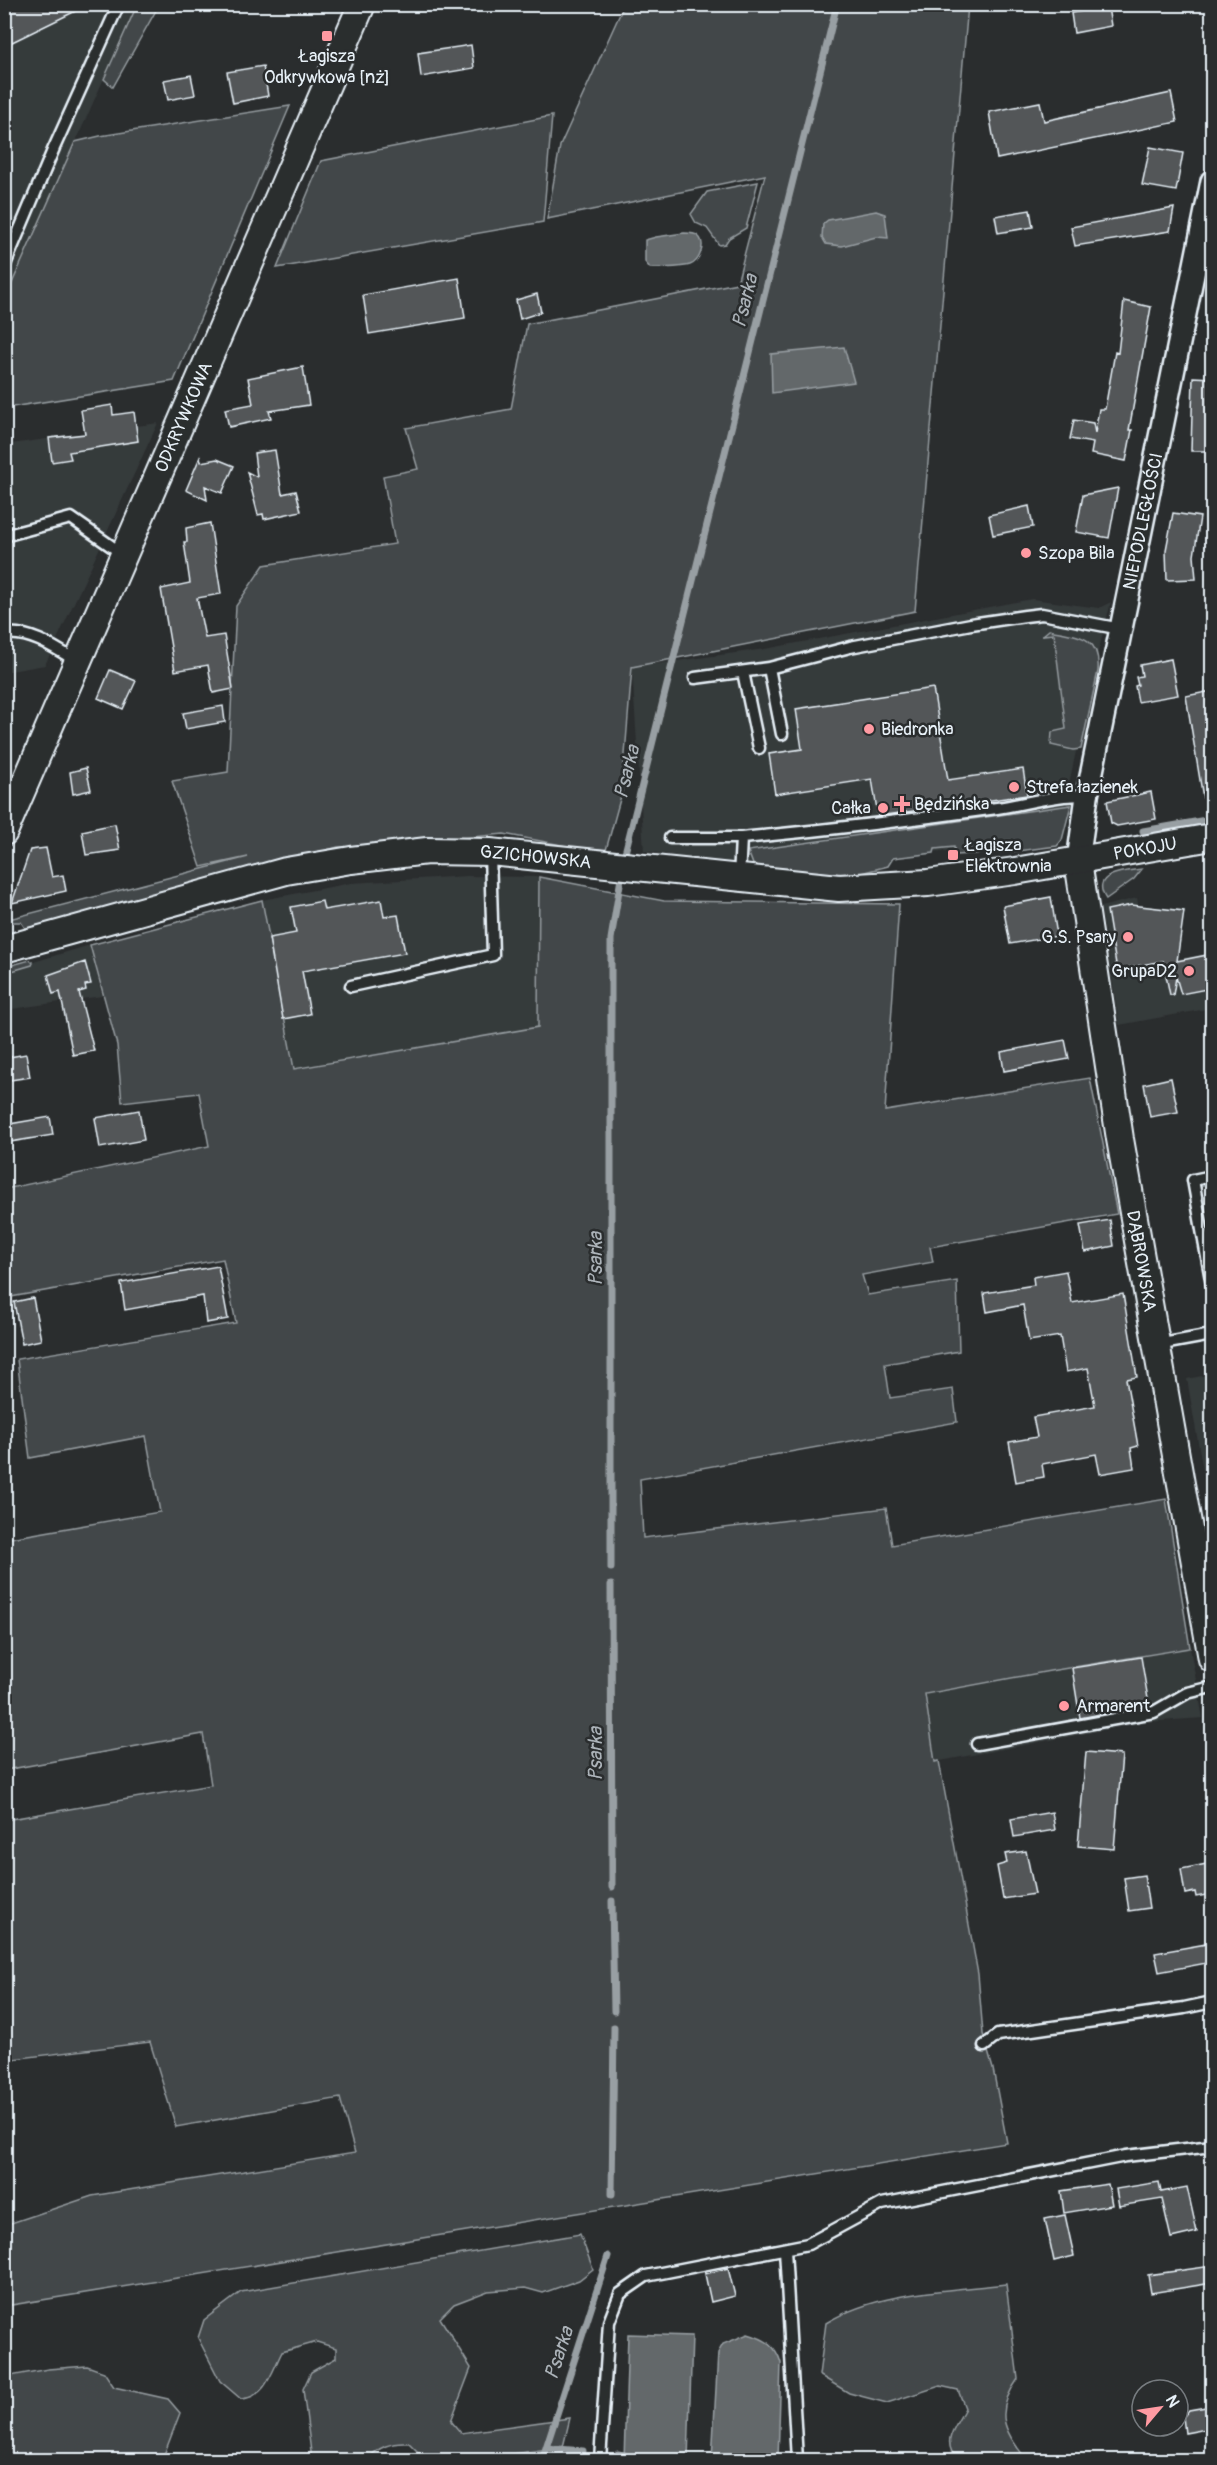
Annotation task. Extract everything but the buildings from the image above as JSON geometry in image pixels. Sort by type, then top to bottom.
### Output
[{"type":"street","name":"ODKRYWKOWA","points":[[4,832],[15,783],[78,663],[362,4]]},
{"type":"street","name":"NIEPODLEGŁOŚCI","points":[[1078,861],[1087,796],[1212,181]]},
{"type":"street","name":"POKOJU","points":[[1078,861],[1212,837]]},
{"type":"street","name":"GZICHOWSKA","points":[[4,949],[286,871],[427,851],[490,852],[840,888],[928,883],[1078,861]]},
{"type":"street","name":"DĄBROWSKA","points":[[1078,861],[1120,1139],[1212,1659]]},
{"type":"lane","points":[[4,267],[54,148],[119,4]]},
{"type":"lane","points":[[4,536],[71,518],[124,555]]},
{"type":"lane","points":[[695,678],[770,668],[850,647],[1025,616],[1042,615],[1121,629]]},
{"type":"lane","points":[[4,634],[17,632],[54,647],[78,663]]},
{"type":"lane","points":[[770,668],[782,734]]},
{"type":"lane","points":[[743,672],[759,748]]},
{"type":"lane","points":[[670,838],[741,838],[861,827],[1031,804],[1076,794],[1087,796]]},
{"type":"lane","points":[[740,878],[741,838]]},
{"type":"lane","points":[[351,986],[493,955],[490,852]]},
{"type":"lane","points":[[1212,1176],[1193,1180],[1212,1286]]},
{"type":"lane","points":[[1157,1345],[1206,1336],[1212,1339]]},
{"type":"lane","points":[[977,1744],[1154,1713],[1187,1693],[1212,1687]]},
{"type":"lane","points":[[984,2046],[998,2035],[1212,2002]]},
{"type":"lane","points":[[600,2460],[609,2322],[620,2294],[646,2276],[808,2244],[882,2204],[1126,2156],[1212,2145]]},
{"type":"lane","points":[[785,2249],[797,2460]]},
{"type":"shaded area","points":[[5,5],[137,5],[5,299]]},
{"type":"shaded area","points":[[137,5],[159,5],[113,87],[104,79]]},
{"type":"shaded area","points":[[624,5],[968,5],[915,611],[632,667],[622,792],[606,850],[572,847],[504,834],[387,845],[338,847],[27,931],[21,922],[5,922],[5,920],[248,857],[201,867],[172,781],[228,772],[236,606],[264,565],[395,544],[383,476],[418,469],[406,428],[511,409],[527,324],[737,283],[765,175],[547,219],[560,146]]},
{"type":"shaded area","points":[[290,106],[174,381],[5,408],[5,299],[75,142]]},
{"type":"shaded area","points":[[552,116],[543,222],[277,268],[321,161]]},
{"type":"shaded area","points":[[758,182],[746,228],[729,238],[725,244],[719,245],[707,228],[696,223],[691,214],[707,192]]},
{"type":"shaded area","points":[[876,211],[885,214],[888,238],[876,237],[842,246],[826,244],[822,237],[823,224],[828,220]]},
{"type":"shaded area","points":[[684,233],[695,234],[701,239],[702,248],[696,260],[686,266],[650,268],[645,262],[645,240]]},
{"type":"shaded area","points":[[844,347],[854,382],[772,393],[771,354]]},
{"type":"shaded area","points":[[158,423],[45,665],[5,672],[4,445]]},
{"type":"shaded area","points":[[1032,599],[1099,608],[1111,602],[1093,672],[1057,840],[1027,848],[899,853],[872,871],[837,875],[758,869],[644,851],[632,667],[765,649]]},
{"type":"shaded area","points":[[1049,630],[1078,636],[1085,639],[1096,650],[1098,671],[1081,749],[1073,750],[1051,745],[1052,732],[1066,729],[1054,634],[1043,635]]},
{"type":"shaded area","points":[[1071,805],[1062,840],[1057,846],[955,855],[954,847],[935,849],[934,853],[893,858],[888,866],[853,875],[754,867],[748,851]]},
{"type":"shaded area","points":[[1142,869],[1134,879],[1106,899],[1102,884],[1106,879],[1119,873]]},
{"type":"shaded area","points":[[467,876],[539,877],[538,1027],[293,1069],[262,900],[351,883]]},
{"type":"shaded area","points":[[539,877],[664,901],[899,904],[885,1111],[1090,1078],[1117,1214],[930,1247],[933,1262],[862,1275],[868,1295],[957,1281],[959,1351],[885,1364],[890,1398],[953,1389],[957,1422],[640,1479],[643,1538],[886,1508],[892,1545],[1166,1499],[1190,1648],[925,1694],[935,1762],[939,1761],[978,1974],[983,2034],[993,2069],[1007,2143],[5,2306],[5,2225],[92,2196],[355,2153],[340,2098],[176,2127],[150,2042],[5,2060],[5,1820],[211,1785],[203,1734],[5,1770],[5,1539],[160,1512],[146,1436],[30,1458],[17,1359],[236,1323],[223,1259],[5,1298],[5,1189],[209,1146],[199,1093],[122,1102],[117,1045],[90,945],[262,900],[294,1069],[538,1027]]},
{"type":"shaded area","points":[[1137,898],[1150,964],[1212,953],[1212,1008],[1119,1025],[1101,907]]},
{"type":"shaded area","points":[[90,945],[102,996],[5,1010],[4,971]]},
{"type":"shaded area","points":[[30,960],[32,965],[5,973],[5,967]]},
{"type":"shaded area","points":[[1212,1374],[1212,1522],[1187,1379]]},
{"type":"shaded area","name":"Armarent","points":[[1190,1648],[1203,1718],[1146,1722],[935,1762],[925,1694]]},
{"type":"shaded area","points":[[580,2234],[593,2269],[579,2280],[543,2293],[525,2288],[488,2291],[454,2304],[440,2318],[471,2368],[451,2421],[461,2433],[570,2418],[563,2447],[467,2460],[426,2460],[409,2443],[402,2443],[385,2446],[366,2460],[312,2460],[303,2389],[311,2372],[336,2358],[336,2348],[317,2342],[282,2352],[262,2389],[257,2394],[241,2399],[220,2381],[198,2338],[204,2320],[241,2292]]},
{"type":"shaded area","points":[[1006,2284],[1018,2379],[1006,2402],[1004,2421],[1012,2440],[1027,2460],[958,2460],[950,2447],[950,2441],[965,2408],[958,2390],[940,2386],[887,2403],[849,2393],[819,2375],[826,2323],[847,2312],[891,2298]]},
{"type":"shaded area","points":[[628,2334],[692,2336],[688,2460],[624,2460]]},
{"type":"shaded area","points":[[748,2334],[760,2338],[773,2347],[781,2363],[778,2460],[712,2460],[718,2353],[723,2344]]},
{"type":"shaded area","points":[[87,2366],[104,2372],[114,2387],[168,2399],[180,2413],[162,2460],[5,2460],[5,2377],[48,2369]]},
{"type":"waterway","name":"Psarka","points":[[623,861],[837,4]]},
{"type":"waterway","points":[[1143,831],[1212,819]]},
{"type":"waterway","name":"Psarka","points":[[611,1568],[611,939],[622,872]]},
{"type":"waterway","name":"Psarka","points":[[611,1585],[612,1887]]},
{"type":"waterway","name":"Psarka","points":[[612,1901],[614,2011]]},
{"type":"waterway","name":"Psarka","points":[[612,2194],[614,2027]]},
{"type":"waterway","name":"Psarka","points":[[542,2460],[608,2256]]},
{"type":"waterway","points":[[546,2448],[583,2451]]},
{"type":"waterway","points":[[618,2454],[624,2455]]},
{"type":"place","name":"Łagisza Odkrywkowa [nż]","points":[[327,36]]},
{"type":"place","name":"Szopa Bila","points":[[1026,553]]},
{"type":"place","name":"Biedronka","points":[[869,729]]},
{"type":"place","name":"Strefa łazienek","points":[[1014,787]]},
{"type":"place","name":"Będzińska","points":[[902,804]]},
{"type":"place","name":"Całka","points":[[883,808]]},
{"type":"place","name":"Łagisza Elektrownia","points":[[953,855]]},
{"type":"place","name":"G.S. Psary","points":[[1128,937]]},
{"type":"place","name":"GrupaD2","points":[[1189,971]]},
{"type":"place","name":"Armarent","points":[[1064,1706]]}]
